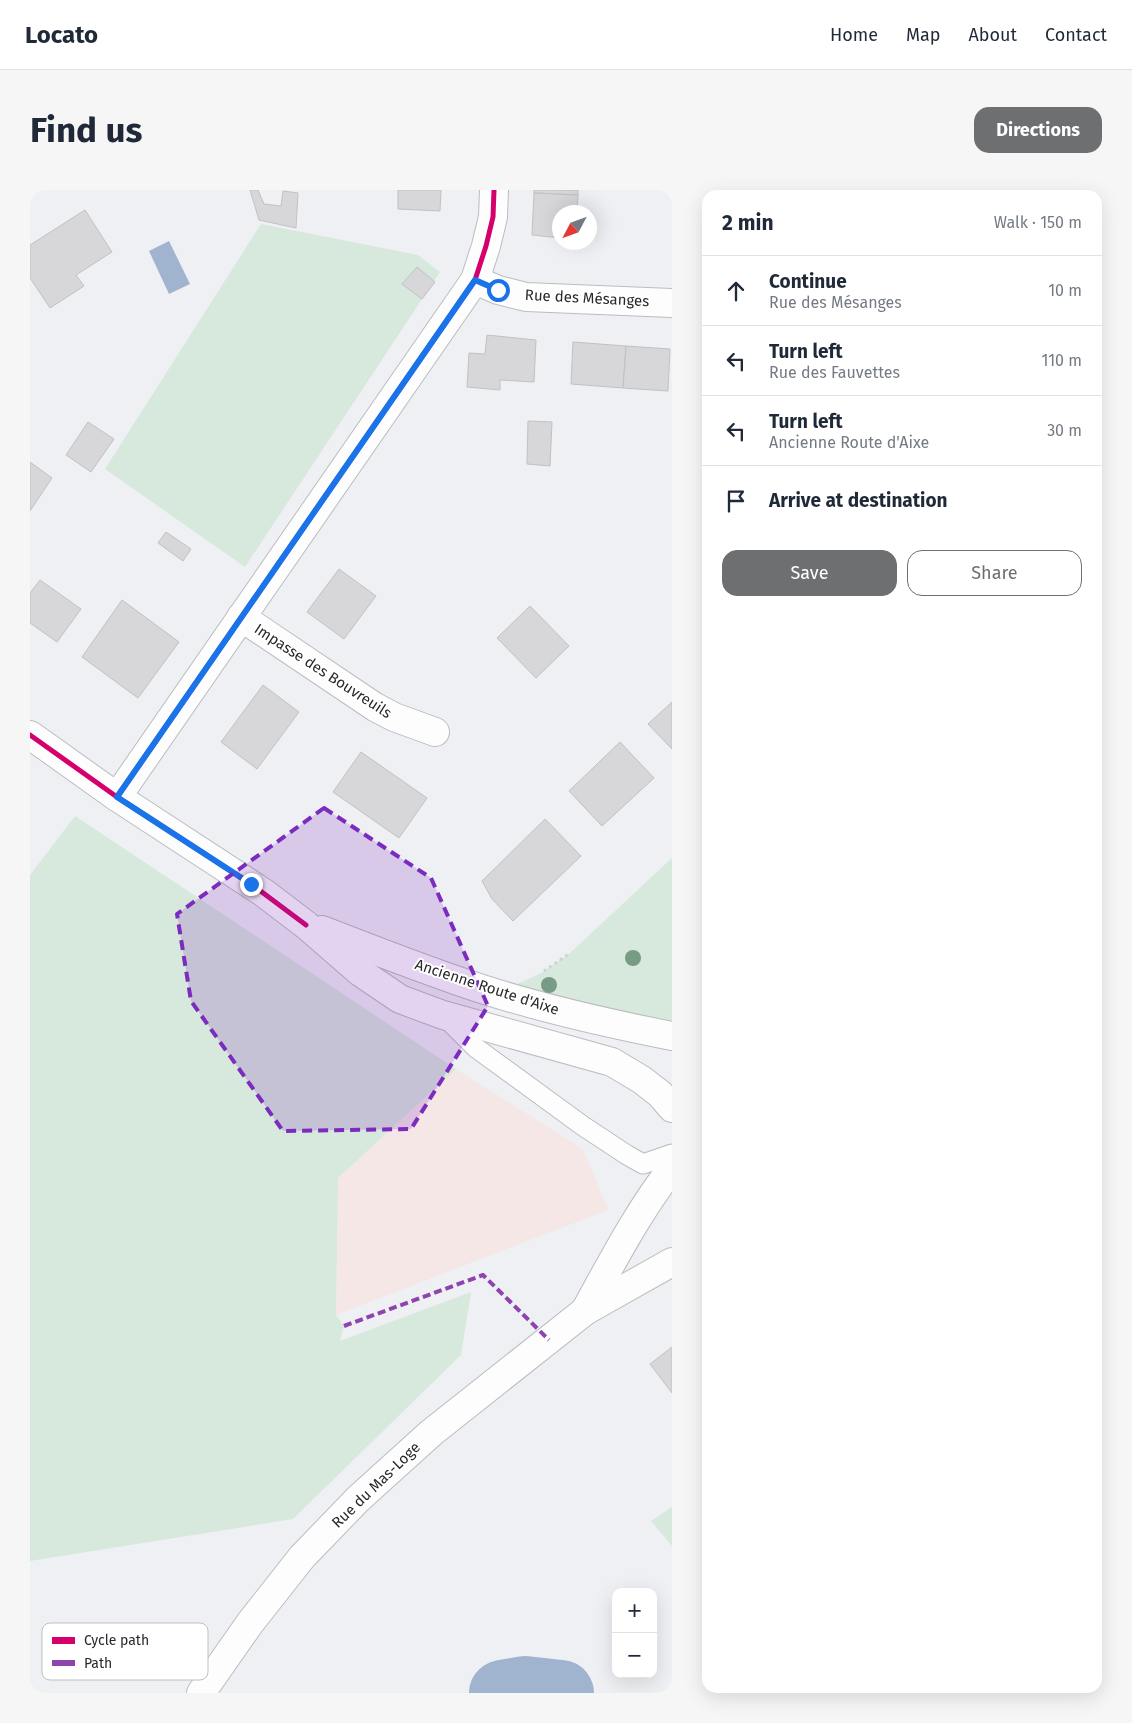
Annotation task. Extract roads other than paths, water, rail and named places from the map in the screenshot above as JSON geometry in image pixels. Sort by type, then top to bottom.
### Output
[{"type":"main road","points":[[117,797],[475,280],[493,217],[494,190]]},
{"type":"main road","name":"Rue des Mésanges","points":[[475,280],[498,290],[526,296],[672,303]]},
{"type":"main road","name":"Impasse des Bouvreuils","points":[[241,617],[375,707],[394,718],[435,732]]},
{"type":"main road","points":[[30,735],[117,797],[251,884],[306,925],[360,972],[400,1000],[443,1015],[612,1062],[642,1080],[660,1094],[672,1108]]},
{"type":"main road","name":"Ancienne Route d'Aixe","points":[[306,925],[462,983],[544,1007],[672,1036]]},
{"type":"main road","name":"Rue du Mas-Loge","points":[[585,1311],[633,1226],[656,1189],[672,1168]]},
{"type":"main road","name":"Rue du Mas-Loge","points":[[201,1693],[250,1623],[302,1557],[358,1499],[431,1433],[585,1311],[672,1262]]},
{"type":"lane","points":[[443,1015],[476,1048],[583,1126],[627,1155],[643,1164],[672,1154]]},
{"type":"water","points":[[169,241],[190,284],[169,294],[149,251]]},
{"type":"waterway","points":[[502,1693],[525,1689],[561,1693]]}]
